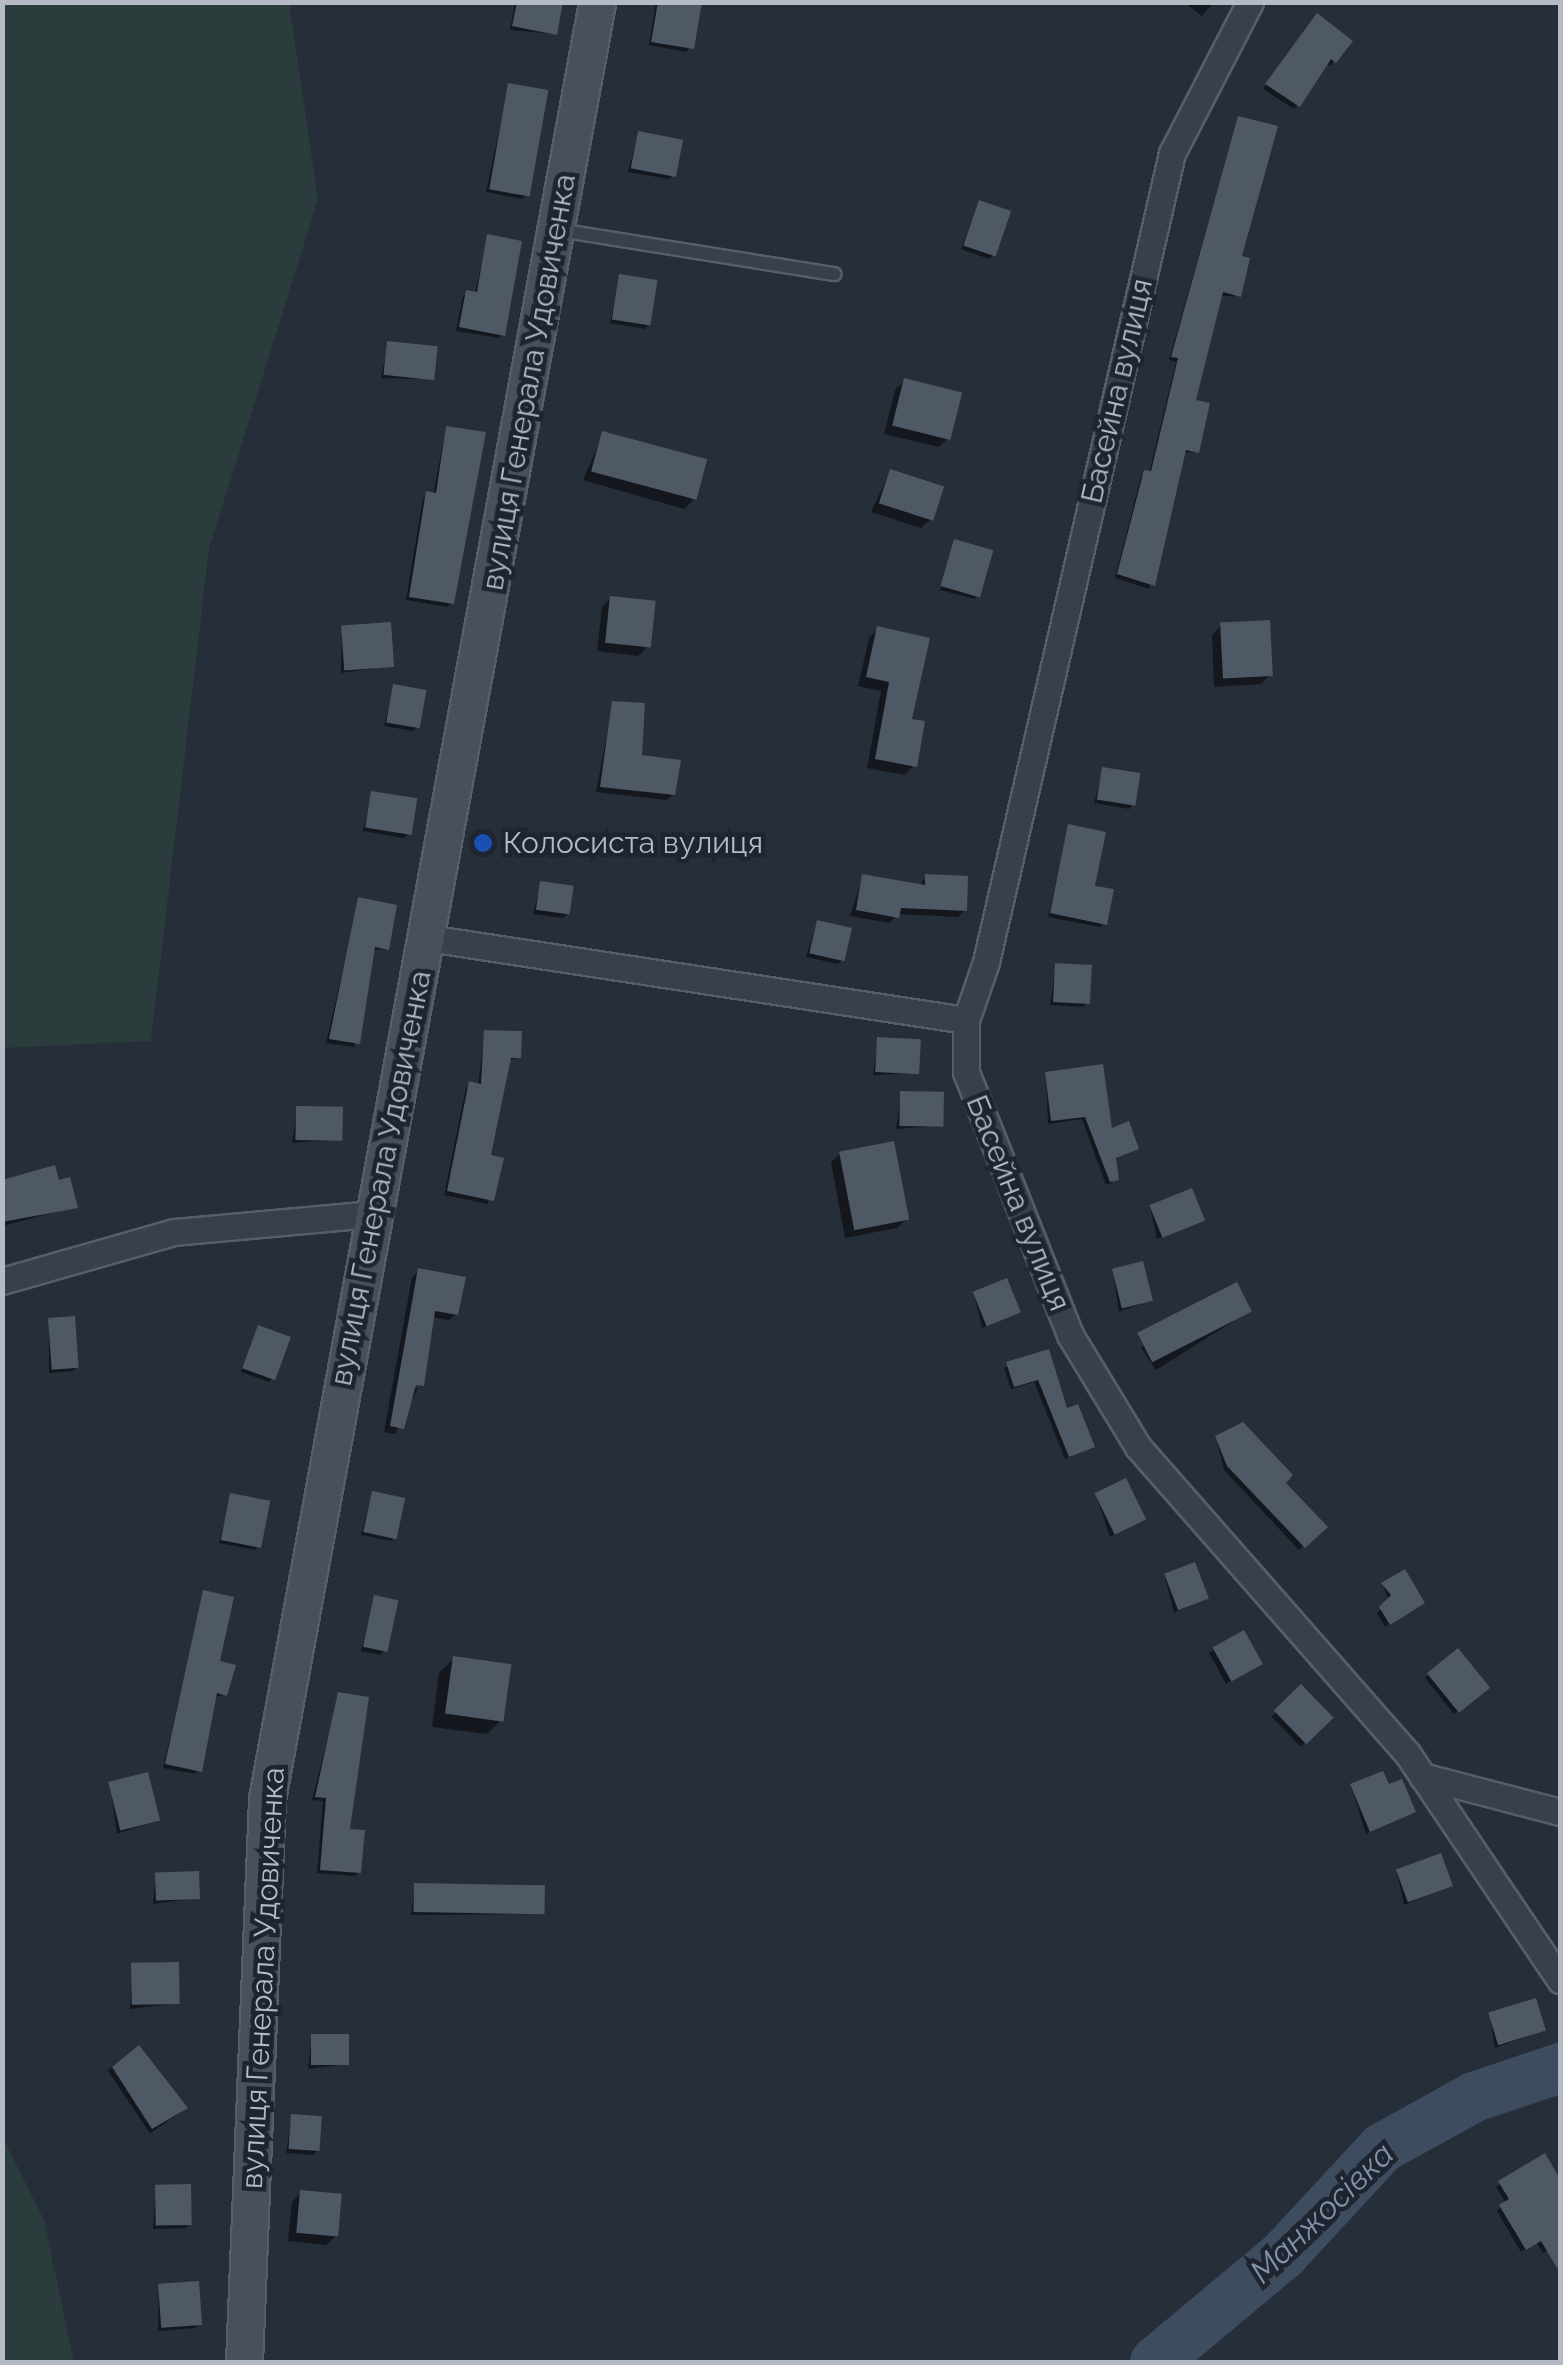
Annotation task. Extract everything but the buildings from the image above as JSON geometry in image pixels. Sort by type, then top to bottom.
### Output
[{"type":"main road","name":"вулиця Генерала Удовиченка","points":[[244,2362],[267,1799],[598,2]]},
{"type":"street","name":"Басейна вулиця","points":[[1250,2],[1172,153],[986,962],[966,1020],[966,1072],[1070,1335],[1128,1431],[1422,1776],[1560,1980]]},
{"type":"street","points":[[428,938],[966,1020]]},
{"type":"street","points":[[2,1281],[174,1232],[372,1214]]},
{"type":"street","points":[[1422,1776],[1560,1812]]},
{"type":"lane","points":[[556,230],[835,274]]},
{"type":"shaded area","points":[[2,3],[289,3],[318,199],[209,549],[151,1041],[3,1048]]},
{"type":"shaded area","points":[[3,2138],[44,2220],[74,2362],[3,2362]]},
{"type":"waterway","name":"Манжосівка","points":[[1155,2362],[1283,2255],[1382,2148],[1474,2097],[1560,2068]]},
{"type":"place","name":"Колосиста вулиця","points":[[483,843]]}]
